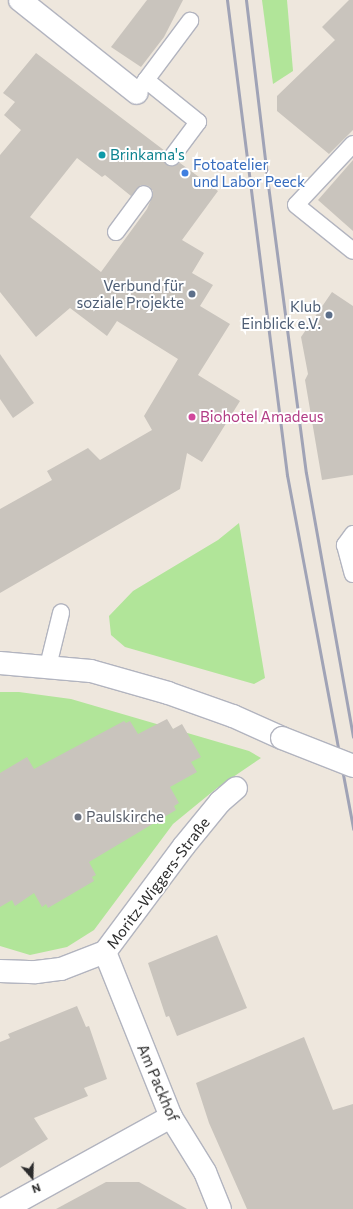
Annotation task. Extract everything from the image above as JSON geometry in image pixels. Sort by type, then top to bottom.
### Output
[{"type":"street","points":[[20,0],[141,87]]},
{"type":"street","points":[[0,663],[48,666],[91,671],[168,693],[233,716],[282,738],[353,766]]},
{"type":"street","name":"Moritz-Wiggers-Straße","points":[[0,971],[36,972],[61,970],[105,952],[184,846],[220,802],[236,788]]},
{"type":"street","name":"Am Packhof","points":[[105,952],[171,1117],[205,1172],[220,1209]]},
{"type":"street","points":[[4,1209],[171,1117]]},
{"type":"lane","points":[[172,157],[198,122],[141,87],[190,21]]},
{"type":"lane","points":[[353,144],[296,204],[353,251]]},
{"type":"lane","points":[[116,232],[144,194]]},
{"type":"lane","points":[[353,534],[345,545],[353,574]]},
{"type":"lane","points":[[48,666],[61,613]]},
{"type":"green space","points":[[262,0],[287,0],[293,71],[273,84]]},
{"type":"green space","points":[[239,523],[265,678],[254,684],[125,647],[111,635],[109,616],[133,591],[218,540]]},
{"type":"green space","points":[[0,692],[19,692],[71,699],[249,751],[261,758],[217,788],[173,824],[94,930],[67,947],[30,955],[0,946]]},
{"type":"building","points":[[147,0],[183,0],[164,37],[141,67],[111,47]]},
{"type":"building","points":[[349,0],[353,0],[353,130],[329,154],[277,111],[277,96],[335,40],[322,27]]},
{"type":"building","points":[[36,53],[165,151],[163,156],[166,164],[171,166],[180,163],[218,191],[182,240],[204,253],[192,273],[213,285],[200,306],[230,324],[198,375],[240,401],[202,462],[187,453],[180,489],[0,593],[0,509],[52,480],[47,471],[88,448],[100,460],[152,430],[144,416],[178,359],[117,321],[107,336],[70,308],[36,337],[0,292],[0,155],[21,130],[4,115],[15,102],[3,93]],"holes":[[[77,158],[102,177],[105,175],[131,196],[141,185],[149,186],[153,191],[153,195],[147,209],[101,272],[30,217]]]},
{"type":"building","points":[[353,160],[353,231],[318,200]]},
{"type":"building","points":[[332,292],[353,306],[353,475],[322,480],[305,380],[308,374],[301,337]]},
{"type":"building","points":[[0,354],[34,403],[13,418],[0,399]]},
{"type":"building","name":"Paulskirche","points":[[167,719],[173,729],[182,724],[201,757],[191,762],[197,772],[170,787],[179,803],[174,806],[176,810],[89,862],[96,875],[92,877],[94,881],[48,908],[46,904],[42,907],[34,893],[15,906],[12,900],[0,907],[0,773],[27,757],[34,769],[124,721],[126,723],[130,721],[138,734]]},
{"type":"building","points":[[217,935],[247,1008],[177,1036],[169,1016],[166,1017],[148,963]]},
{"type":"building","points":[[77,1006],[86,1027],[89,1026],[107,1079],[84,1088],[88,1096],[34,1118],[48,1139],[0,1168],[0,1042],[10,1038],[8,1034]]},
{"type":"building","points":[[304,1037],[333,1110],[353,1104],[353,1209],[247,1209],[209,1123],[196,1083]]},
{"type":"building","points":[[106,1182],[139,1182],[187,1209],[56,1209]]},
{"type":"railway","points":[[227,0],[287,475],[353,829]]},
{"type":"railway","points":[[246,0],[268,185],[306,473],[353,737]]},
{"type":"place","name":"Brinkama's","points":[[102,155]]},
{"type":"place","name":"Fotoatelier und Labor Peeck","points":[[185,173]]},
{"type":"place","name":"Verbund für soziale Projekte","points":[[192,294]]},
{"type":"place","name":"Klub Einblick e.V.","points":[[329,315]]},
{"type":"place","name":"Biohotel Amadeus","points":[[192,417]]},
{"type":"place","name":"Paulskirche","points":[[78,817]]}]
